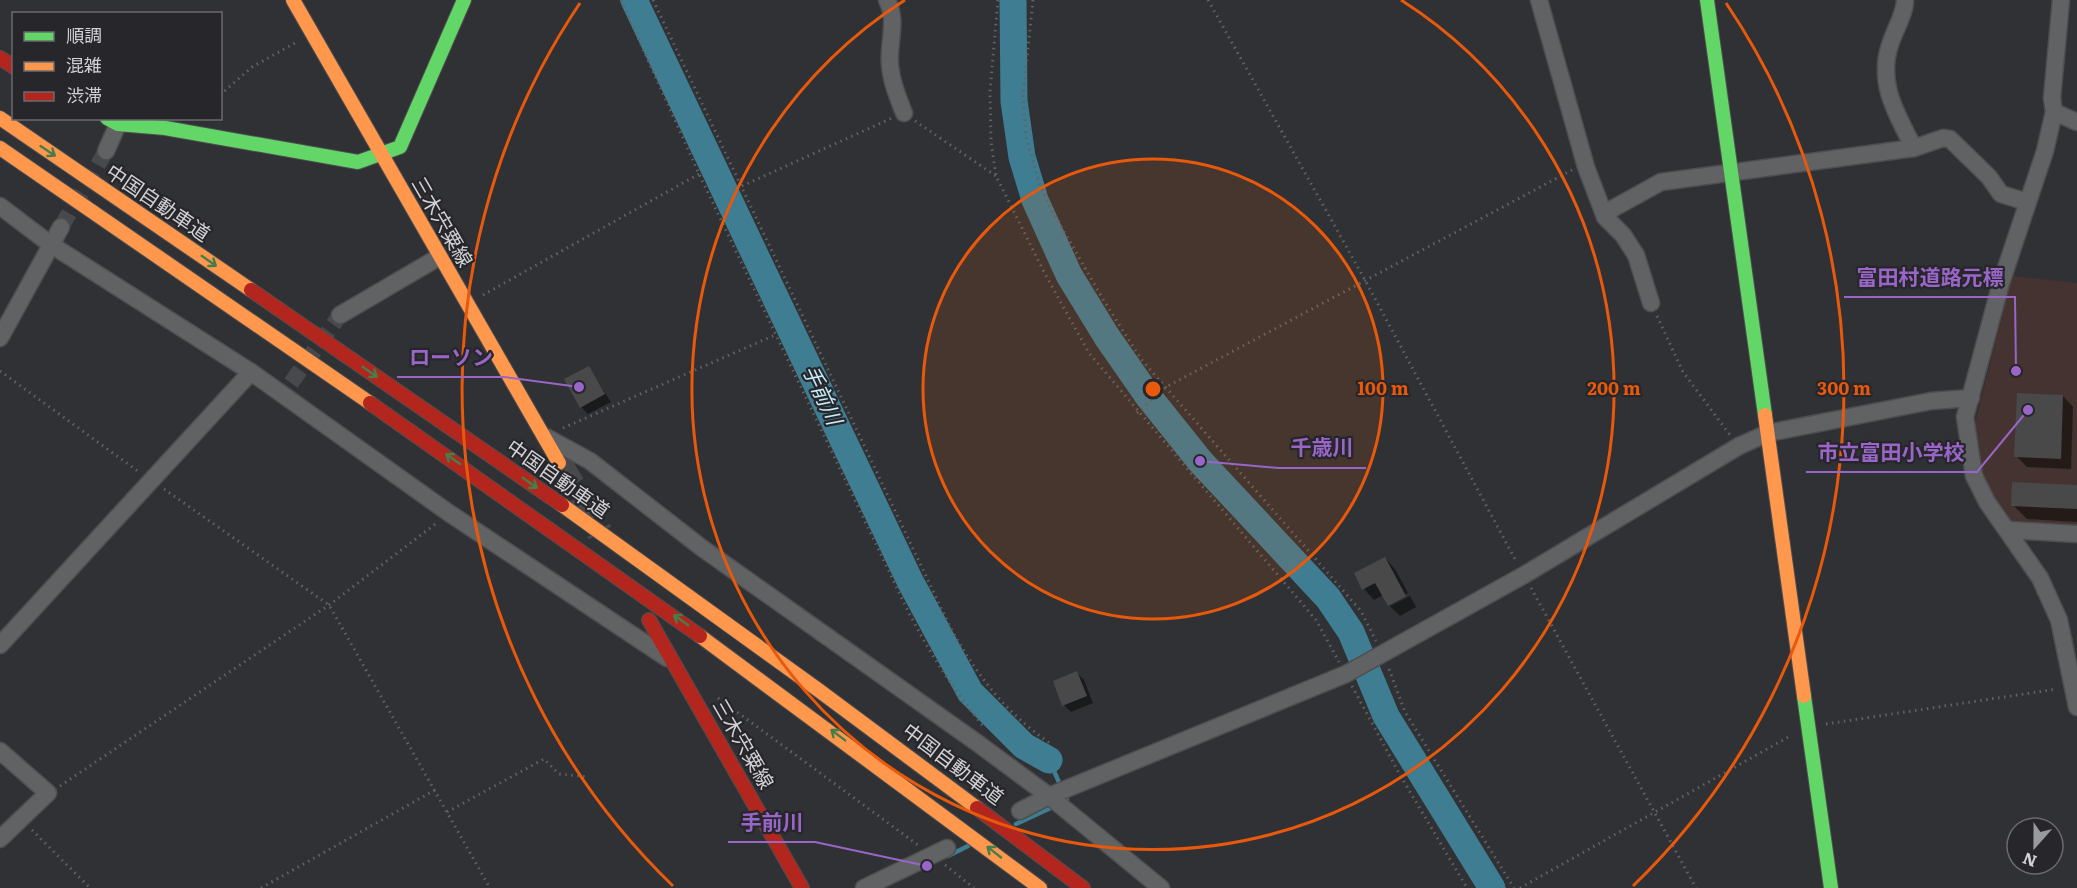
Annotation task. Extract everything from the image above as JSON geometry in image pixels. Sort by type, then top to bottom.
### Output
[{"type":"main road","name":"三木宍粟線","points":[[293,0],[559,463]]},
{"type":"main road","points":[[112,121],[165,128],[358,162],[400,147],[464,0]]},
{"type":"main road","points":[[1707,0],[1831,888]]},
{"type":"main road","name":"中国自動車道","points":[[0,118],[478,446],[732,625],[943,780],[1083,888]]},
{"type":"main road","points":[[0,148],[465,468],[716,645],[1040,888]]},
{"type":"main road","name":"三木宍粟線","points":[[650,620],[802,888]]},
{"type":"street","points":[[888,0],[894,24],[889,54],[893,88],[904,112]]},
{"type":"street","points":[[1539,0],[1586,166],[1605,217],[1623,235],[1636,255],[1651,303]]},
{"type":"street","points":[[1905,0],[1889,47],[1886,81],[1890,102],[1914,148]]},
{"type":"street","points":[[2061,0],[2052,99],[2054,112],[2045,152],[2001,283],[1965,417],[1974,476],[1987,502],[2009,530],[2040,578],[2059,620],[2077,707]]},
{"type":"street","points":[[2054,112],[2077,122]]},
{"type":"street","points":[[106,151],[112,121]]},
{"type":"street","points":[[1605,217],[1612,209],[1661,182],[1914,148],[1943,138],[1950,139],[1989,177],[2001,194],[2027,202]]},
{"type":"street","points":[[0,206],[50,244],[251,372],[287,388],[449,513],[674,663]]},
{"type":"street","points":[[0,338],[61,227]]},
{"type":"street","points":[[340,315],[439,257]]},
{"type":"street","points":[[0,645],[251,372]]},
{"type":"street","points":[[1020,811],[1049,796],[1349,672],[1381,656],[1524,575],[1739,446],[1768,433],[1931,401],[1971,399]]},
{"type":"street","points":[[544,436],[590,461],[702,548],[1049,796],[1161,888]]},
{"type":"street","points":[[2009,530],[2077,534]]},
{"type":"street","points":[[0,751],[48,793],[0,839]]},
{"type":"street","points":[[864,888],[940,852]]},
{"type":"path","points":[[621,0],[699,174],[929,653],[957,694],[986,729]]},
{"type":"path","points":[[653,0],[952,631],[975,671],[1003,706],[1025,726],[1051,744]]},
{"type":"path","points":[[998,0],[990,91],[991,142],[996,176],[1045,274],[1089,353],[1137,413],[1316,620],[1349,672],[1400,775],[1467,888]]},
{"type":"path","points":[[1033,0],[1023,96],[1026,137],[1039,183],[1051,209],[1104,301],[1141,359],[1360,611],[1406,712],[1514,888]]},
{"type":"path","points":[[1208,0],[1365,280],[1696,888]]},
{"type":"path","points":[[222,93],[252,68],[313,35]]},
{"type":"path","points":[[741,186],[904,112],[931,134],[996,176]]},
{"type":"path","points":[[1137,413],[1166,387],[1569,171],[1586,166]]},
{"type":"path","points":[[468,304],[699,174]]},
{"type":"path","points":[[1651,303],[1683,372],[1739,446]]},
{"type":"path","points":[[544,436],[776,335]]},
{"type":"path","points":[[0,370],[329,604],[490,888]]},
{"type":"path","points":[[48,793],[329,604],[449,513]]},
{"type":"path","points":[[1520,888],[1809,726],[2073,687]]},
{"type":"path","points":[[714,695],[940,852],[974,888]]},
{"type":"path","points":[[447,812],[544,759],[559,774],[589,777]]},
{"type":"path","points":[[261,888],[435,790]]},
{"type":"path","points":[[20,820],[90,888]]},
{"type":"shaded area","points":[[2012,276],[2077,283],[2077,529],[2014,524],[1990,490],[1980,469],[1975,424]]},
{"type":"building","points":[[589,366],[605,394],[580,408],[564,379]]},
{"type":"building","points":[[2017,393],[2063,395],[2061,459],[2014,457]]},
{"type":"building","points":[[2012,482],[2077,485],[2077,509],[2011,506]]},
{"type":"building","points":[[1385,557],[1406,596],[1388,606],[1375,583],[1362,590],[1354,573]]},
{"type":"building","points":[[1077,671],[1087,696],[1062,706],[1053,681]]},
{"type":"waterway","name":"手前川","points":[[634,0],[910,581],[970,692],[1024,746],[1049,760]]},
{"type":"waterway","points":[[1013,0],[1014,101],[1022,157],[1035,200],[1069,275],[1107,337],[1148,396],[1200,461],[1328,598],[1351,632],[1386,716],[1492,888]]},
{"type":"waterway","name":"手前川","points":[[1049,760],[1067,800],[1062,802]]},
{"type":"waterway","name":"手前川","points":[[1016,824],[1055,806]]},
{"type":"waterway","name":"手前川","points":[[948,856],[968,846]]},
{"type":"tunnel","points":[[61,227],[106,151]]},
{"type":"tunnel","points":[[291,383],[340,315]]},
{"type":"tunnel","points":[[559,463],[600,533]]},
{"type":"traffic: fast","points":[[111,120],[118,124],[165,128],[358,162],[400,147],[464,0]]},
{"type":"traffic: fast","points":[[1707,0],[1765,415]]},
{"type":"traffic: fast","points":[[1804,696],[1831,888]]},
{"type":"traffic: slow","points":[[293,0],[559,463]]},
{"type":"traffic: slow","points":[[0,118],[251,290]]},
{"type":"traffic: slow","points":[[0,148],[370,403]]},
{"type":"traffic: slow","points":[[1765,415],[1804,696]]},
{"type":"traffic: slow","points":[[562,505],[977,808]]},
{"type":"traffic: slow","points":[[700,636],[1040,888]]},
{"type":"traffic: jam","points":[[0,58],[12,66]]},
{"type":"traffic: jam","points":[[251,290],[562,505]]},
{"type":"traffic: jam","points":[[370,403],[700,636]]},
{"type":"traffic: jam","points":[[649,620],[802,888]]},
{"type":"traffic: jam","points":[[977,808],[1083,888]]},
{"type":"place","name":"富田村道路元標","points":[[2016,371]]},
{"type":"place","name":"ローソン","points":[[579,387]]},
{"type":"place","name":"市立富田小学校","points":[[2028,410]]},
{"type":"place","name":"千歳川","points":[[1200,461]]},
{"type":"place","name":"手前川","points":[[927,866]]}]
